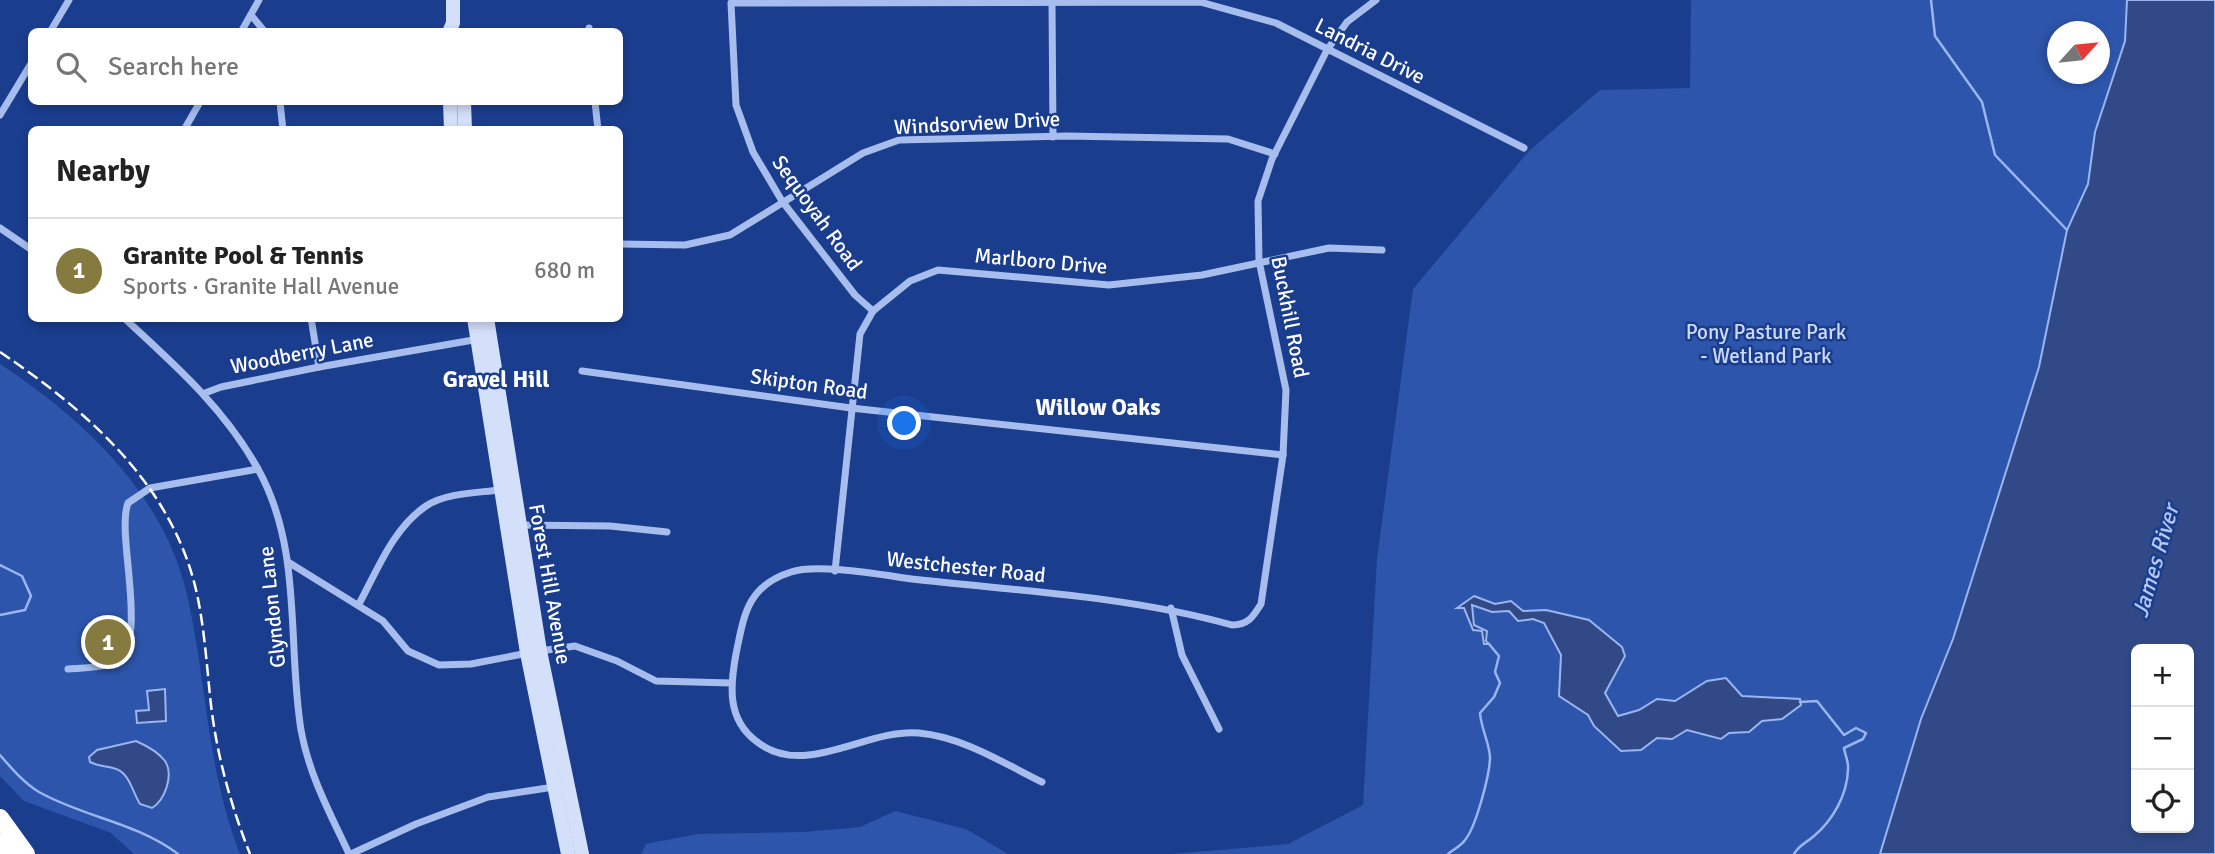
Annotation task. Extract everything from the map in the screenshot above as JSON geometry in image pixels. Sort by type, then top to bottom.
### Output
[{"type":"highway","points":[[0,818],[26,854]]},
{"type":"highway","points":[[0,843],[8,854]]},
{"type":"main road","points":[[453,0],[453,28]]},
{"type":"main road","points":[[450,105],[451,126]]},
{"type":"main road","points":[[464,105],[465,126]]},
{"type":"main road","name":"Forest Hill Avenue","points":[[476,322],[483,338],[519,525],[533,652],[554,787],[568,854]]},
{"type":"main road","name":"Forest Hill Avenue","points":[[486,322],[483,338],[499,490],[533,652],[582,854]]},
{"type":"street","points":[[52,28],[69,0]]},
{"type":"street","points":[[243,28],[259,0]]},
{"type":"street","name":"Buckhill Road","points":[[1261,604],[1283,455],[1286,390],[1259,261],[1258,201],[1275,155],[1327,50],[1347,22],[1376,0]]},
{"type":"street","points":[[1052,2],[1053,136]]},
{"type":"street","name":"Landria Drive","points":[[731,4],[1200,2],[1276,23],[1524,148]]},
{"type":"street","name":"Sequoyah Road","points":[[731,4],[736,105],[753,152],[782,201],[855,295],[873,311]]},
{"type":"street","points":[[251,15],[262,28]]},
{"type":"street","points":[[0,115],[28,69]]},
{"type":"street","points":[[186,126],[198,105]]},
{"type":"street","points":[[280,105],[283,126]]},
{"type":"street","points":[[596,105],[598,126]]},
{"type":"street","name":"Windsorview Drive","points":[[623,244],[685,244],[730,235],[863,153],[899,140],[1053,136],[1228,139],[1275,155]]},
{"type":"street","points":[[0,229],[28,247]]},
{"type":"street","name":"Marlboro Drive","points":[[873,311],[911,281],[938,270],[1109,285],[1202,275],[1329,248],[1382,250]]},
{"type":"street","points":[[835,571],[860,334],[873,311]]},
{"type":"street","name":"Glyndon Lane","points":[[128,322],[205,393],[258,469],[277,514],[288,562],[303,739],[310,770],[350,854]]},
{"type":"street","points":[[312,322],[319,367]]},
{"type":"street","name":"Woodberry Lane","points":[[205,393],[221,387],[319,367],[483,338]]},
{"type":"street","name":"Skipton Road","points":[[582,371],[851,408],[1283,455]]},
{"type":"street","points":[[68,669],[112,664],[125,654],[130,641],[132,616],[123,525],[128,503],[150,488],[258,469]]},
{"type":"street","points":[[359,604],[398,534],[426,506],[451,496],[499,490]]},
{"type":"street","points":[[519,525],[584,524],[667,532]]},
{"type":"street","points":[[288,562],[383,621],[408,651],[439,664],[471,664],[575,646],[617,661],[656,681],[731,683],[733,706],[745,729],[753,740],[776,751],[808,756],[879,736],[919,733],[976,749],[1042,782]]},
{"type":"street","name":"Westchester Road","points":[[731,683],[746,608],[751,598],[767,584],[801,569],[1171,608],[1241,625],[1252,618],[1261,604]]},
{"type":"street","points":[[1171,608],[1182,655],[1219,729]]},
{"type":"street","points":[[350,854],[416,824],[488,797],[554,787]]},
{"type":"green space","name":"Pony Pasture Park - Wetland Park","points":[[1691,0],[2127,0],[2125,41],[2095,132],[2088,184],[2067,230],[2039,367],[1953,639],[1921,719],[1880,854],[1172,854],[1288,844],[1363,805],[1377,559],[1413,289],[1529,151],[1600,90],[1690,88]]},
{"type":"green space","points":[[0,364],[62,409],[91,435],[141,494],[161,527],[177,562],[188,599],[214,759],[229,822],[240,854],[134,854],[111,833],[24,801],[0,776]]},
{"type":"green space","points":[[895,811],[966,829],[1008,854],[641,854],[646,844],[698,834],[804,832],[860,827]]},
{"type":"water","name":"James River","points":[[2127,0],[2215,0],[2215,854],[1880,854],[1921,719],[1953,639],[2039,367],[2067,230],[2088,184],[2095,132],[2125,41]]},
{"type":"water","points":[[1474,596],[1495,604],[1511,601],[1523,611],[1546,610],[1589,620],[1622,647],[1625,656],[1605,693],[1618,716],[1639,710],[1657,699],[1675,701],[1707,681],[1726,678],[1742,696],[1800,699],[1801,705],[1782,719],[1762,721],[1749,732],[1729,733],[1721,739],[1687,730],[1672,739],[1657,738],[1641,750],[1621,751],[1594,726],[1588,715],[1559,696],[1561,655],[1544,623],[1533,619],[1518,621],[1509,611],[1492,612],[1472,605],[1474,625],[1487,631],[1486,641],[1489,644],[1484,644],[1482,631],[1473,630],[1464,608],[1457,608]]},
{"type":"water","points":[[165,689],[166,721],[137,723],[136,711],[149,710],[147,691]]},
{"type":"water","points":[[136,741],[159,755],[168,767],[167,787],[152,808],[140,804],[123,773],[90,762],[89,757],[97,750]]},
{"type":"waterway","points":[[1931,0],[1935,36],[1982,102],[1995,155],[2067,230]]},
{"type":"waterway","points":[[0,565],[22,576],[31,596],[25,610],[0,615]]},
{"type":"waterway","points":[[1448,854],[1462,844],[1469,833],[1478,813],[1488,775],[1490,757],[1480,713],[1494,697],[1500,683],[1495,672],[1499,656],[1489,644]]},
{"type":"waterway","points":[[1794,854],[1821,830],[1833,815],[1842,798],[1847,779],[1848,764],[1844,748],[1863,739],[1866,733],[1856,728],[1844,735],[1817,701],[1800,702]]},
{"type":"waterway","points":[[0,755],[23,780],[39,792],[146,835],[178,854]]},
{"type":"railway","points":[[0,352],[33,375],[96,427],[124,456],[149,488],[170,522],[187,559],[198,599],[217,743],[231,799],[250,854]]},
{"type":"place","name":"Granite Pool & Tennis","points":[[108,642]]},
{"type":"district","name":"Gravel Hill","points":[[496,379]]},
{"type":"district","name":"Willow Oaks","points":[[1098,407]]}]
